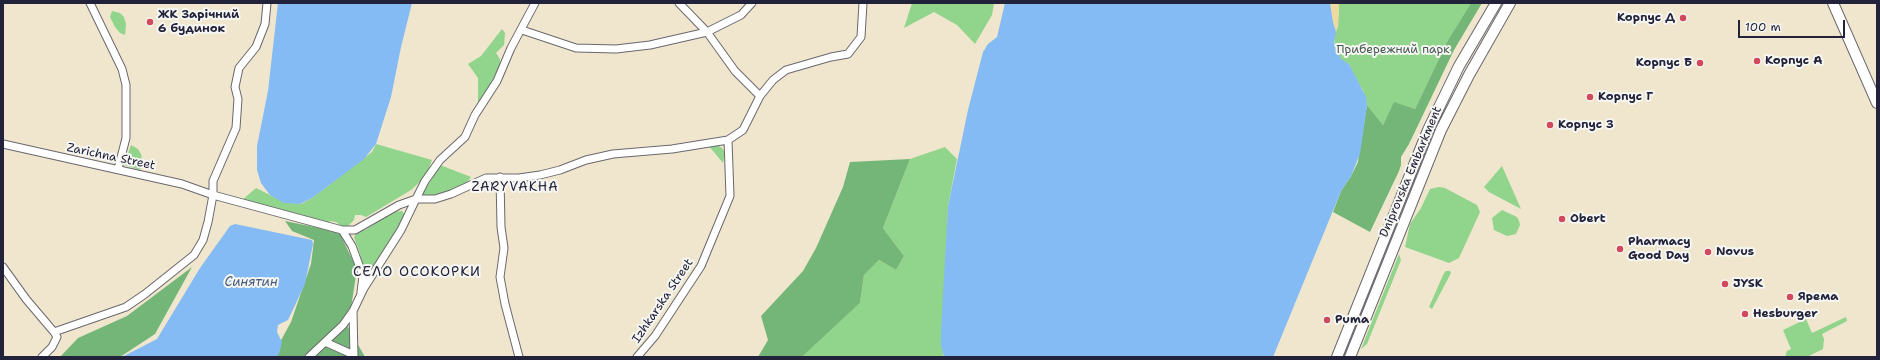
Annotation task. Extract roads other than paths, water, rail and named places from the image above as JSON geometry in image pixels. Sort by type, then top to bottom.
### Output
[{"type":"main road","name":"Dniprovska Embarkment","points":[[1336,357],[1428,130],[1459,66],[1496,3]]},
{"type":"main road","name":"Dniprovska Embarkment","points":[[1350,357],[1441,130],[1469,75],[1510,3]]},
{"type":"main road","points":[[1833,3],[1877,103]]},
{"type":"street","points":[[90,3],[122,69],[126,85],[126,138],[118,169]]},
{"type":"street","points":[[54,332],[126,307],[145,294],[194,255],[203,240],[213,195],[213,181],[236,128],[238,99],[235,87],[239,68],[256,46],[265,24],[267,3]]},
{"type":"street","points":[[309,357],[343,325],[353,311],[360,295],[401,230],[425,181],[440,160],[465,137],[475,114],[497,81],[511,48],[522,30],[535,3]]},
{"type":"street","points":[[679,3],[707,32],[735,71],[760,96]]},
{"type":"street","points":[[522,30],[576,48],[616,49],[650,45],[707,32],[741,15],[752,3]]},
{"type":"street","points":[[342,230],[355,230],[399,205],[416,199],[434,199],[452,194],[486,178],[519,178],[540,175],[560,170],[586,160],[613,154],[672,149],[728,140],[743,130],[760,96],[773,80],[786,70],[831,57],[848,54],[861,37],[862,3]]},
{"type":"street","name":"Izhkarska Street","points":[[637,357],[654,336],[701,266],[730,196],[728,140]]},
{"type":"street","name":"Zarichna Street","points":[[3,144],[182,184],[213,195],[342,230]]},
{"type":"street","points":[[500,177],[501,226],[504,248],[500,277],[505,304],[519,357]]},
{"type":"street","points":[[342,230],[352,246],[363,276],[360,295]]},
{"type":"street","points":[[3,266],[26,299],[57,337],[52,347],[42,357]]},
{"type":"street","points":[[325,342],[354,356],[353,311]]},
{"type":"water","points":[[278,3],[412,3],[391,97],[376,144],[364,159],[312,198],[300,204],[284,203],[270,195],[261,183],[257,170],[257,146],[268,91]]},
{"type":"water","points":[[1005,3],[1330,3],[1336,32],[1334,42],[1335,48],[1341,59],[1349,64],[1366,97],[1367,105],[1360,154],[1351,176],[1341,191],[1273,357],[944,357],[941,345],[941,331],[948,206],[968,110],[983,52],[988,44],[997,37]]},
{"type":"water","name":"Синятин","points":[[235,224],[312,240],[313,244],[305,284],[288,320],[278,325],[277,332],[282,342],[279,354],[276,357],[122,357],[157,339],[200,268],[230,226]]},
{"type":"place","name":"Корпус Д","points":[[1683,18]]},
{"type":"place","name":"ЖК Зарічний 6 будинок","points":[[150,22]]},
{"type":"place","name":"Корпус А","points":[[1757,61]]},
{"type":"place","name":"Корпус Б","points":[[1700,63]]},
{"type":"place","name":"Корпус Г","points":[[1590,97]]},
{"type":"place","name":"Корпус З","points":[[1550,125]]},
{"type":"place","name":"Obert","points":[[1562,219]]},
{"type":"place","name":"Pharmacy Good Day","points":[[1620,249]]},
{"type":"place","name":"Novus","points":[[1708,252]]},
{"type":"place","name":"JYSK","points":[[1725,284]]},
{"type":"place","name":"Ярема","points":[[1790,297]]},
{"type":"place","name":"Hesburger","points":[[1745,314]]},
{"type":"place","name":"Puma","points":[[1327,320]]},
{"type":"district","name":"ZARYVAKHA","points":[[515,188]]},
{"type":"district","name":"СЕЛО ОСОКОРКИ","points":[[417,272]]},
{"type":"park label","name":"Прибережний парк","points":[[1393,50]]}]
